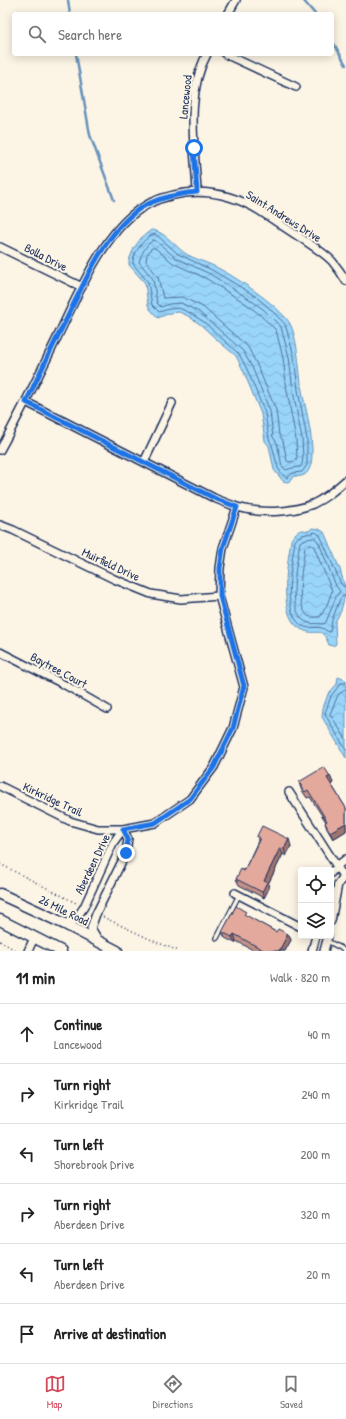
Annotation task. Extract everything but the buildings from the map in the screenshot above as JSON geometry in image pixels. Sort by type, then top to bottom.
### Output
[{"type":"main road","name":"26 Mile Road","points":[[0,894],[65,924],[117,951]]},
{"type":"main road","points":[[0,920],[34,938],[44,948],[61,951]]},
{"type":"street","points":[[229,12],[236,0]]},
{"type":"street","name":"Lancewood","points":[[197,192],[193,105],[199,72],[206,56]]},
{"type":"street","points":[[229,56],[296,87]]},
{"type":"street","points":[[0,450],[26,402],[82,287],[101,253],[112,237],[131,216],[156,200],[180,194],[197,192]]},
{"type":"street","name":"Saint Andrews Drive","points":[[197,192],[217,194],[249,205],[321,251],[332,261],[346,281]]},
{"type":"street","name":"Bolla Drive","points":[[0,247],[82,287]]},
{"type":"street","points":[[26,402],[214,498],[237,507],[268,512],[297,509],[320,500],[346,480]]},
{"type":"street","points":[[144,462],[172,403]]},
{"type":"street","name":"Aberdeen Drive","points":[[65,924],[75,920],[84,907],[113,843],[123,829],[155,823],[190,799],[214,767],[233,728],[244,686],[220,596],[220,568],[223,548],[237,507]]},
{"type":"street","name":"Muirfield Drive","points":[[0,525],[33,539],[114,580],[151,594],[181,599],[220,596]]},
{"type":"street","name":"Baytree Court","points":[[0,652],[65,684],[107,709]]},
{"type":"street","name":"Kirkridge Trail","points":[[0,786],[70,821],[98,828],[123,829]]},
{"type":"street","points":[[289,792],[337,866],[345,875],[338,884],[334,905]]},
{"type":"street","name":"Aberdeen Drive","points":[[100,942],[91,928],[96,914],[126,853],[128,839],[123,829]]},
{"type":"street","points":[[334,870],[346,859]]},
{"type":"street","points":[[102,870],[115,876]]},
{"type":"street","points":[[237,894],[298,925]]},
{"type":"street","points":[[28,951],[34,938]]},
{"type":"street","points":[[312,951],[316,939]]},
{"type":"street","points":[[324,951],[327,939]]},
{"type":"lane","points":[[217,938],[237,894]]},
{"type":"lane","points":[[328,939],[344,951]]},
{"type":"path","points":[[0,941],[17,951]]},
{"type":"water","points":[[151,230],[166,236],[188,255],[214,266],[243,283],[275,307],[289,322],[296,345],[302,390],[312,441],[310,468],[304,475],[294,476],[287,482],[283,481],[274,470],[269,446],[265,441],[261,414],[236,356],[201,325],[188,316],[179,312],[170,313],[158,318],[150,309],[148,305],[145,283],[129,265],[129,260],[134,248],[141,238]]},
{"type":"water","points":[[312,528],[319,529],[324,532],[340,569],[346,591],[341,611],[335,622],[336,644],[333,646],[329,645],[322,633],[305,631],[296,625],[290,616],[287,604],[286,576],[291,540],[294,535],[301,530],[309,531]]},
{"type":"water","points":[[338,677],[346,680],[346,758],[322,717],[323,708],[328,694],[337,684]]},
{"type":"waterway","points":[[68,0],[70,12]]},
{"type":"waterway","points":[[303,0],[313,12]]},
{"type":"waterway","points":[[334,44],[346,65]]},
{"type":"waterway","points":[[76,56],[90,135],[114,200]]},
{"type":"route","points":[[126,853],[128,839],[123,829],[155,823],[190,799],[214,767],[233,728],[244,686],[220,596],[220,568],[223,548],[237,507],[214,498],[26,402],[82,287],[101,253],[112,237],[127,219],[140,209],[156,200],[180,194],[197,192],[194,148]]}]
